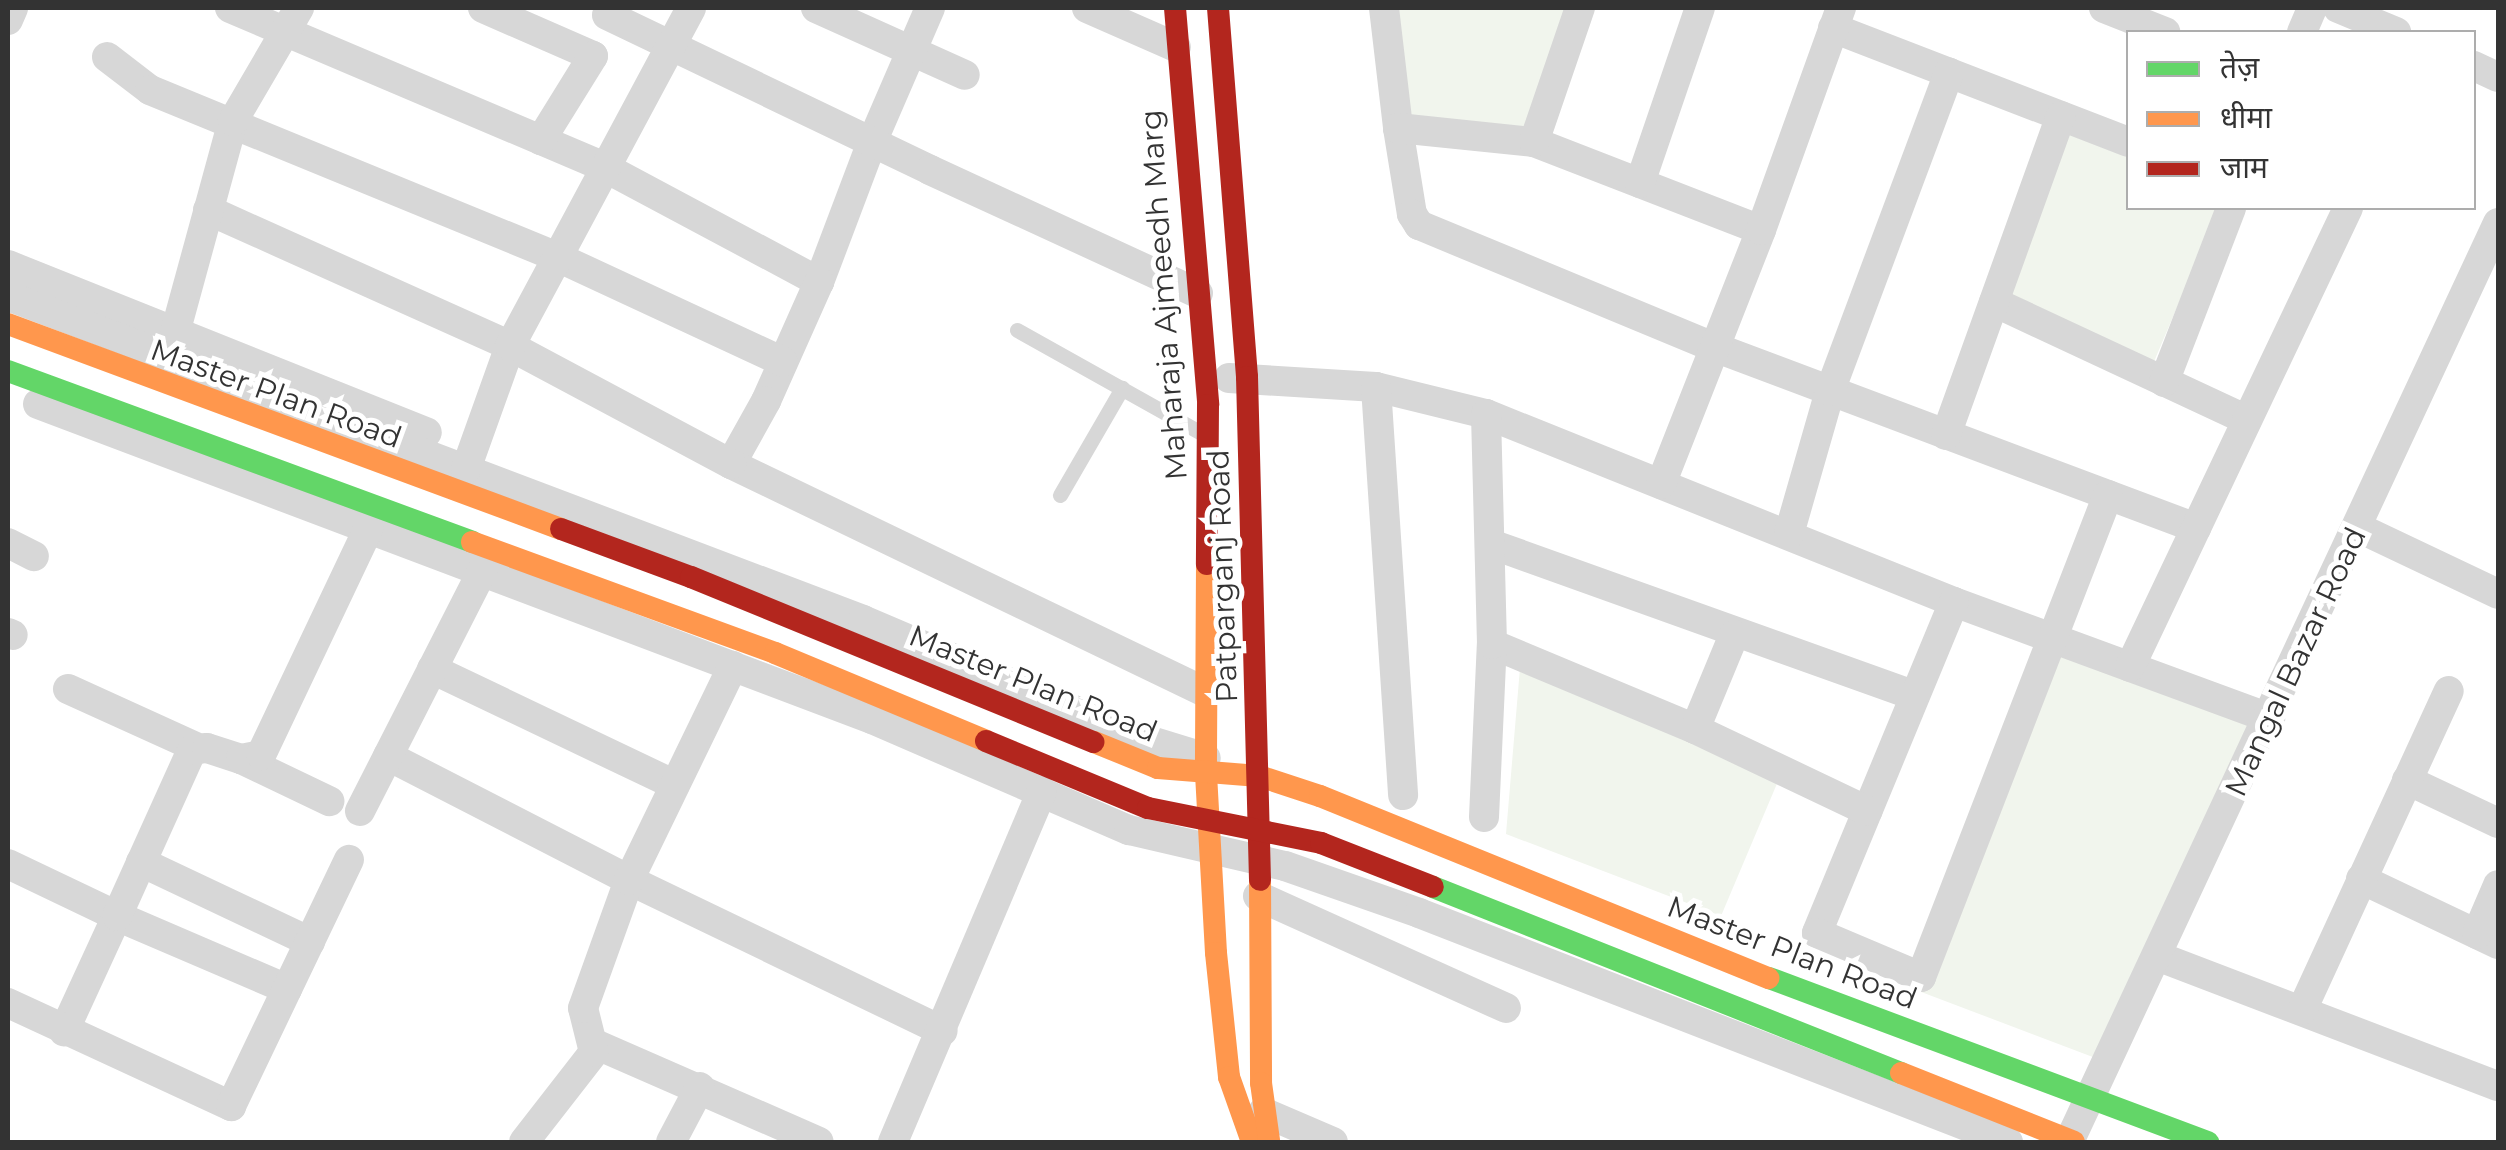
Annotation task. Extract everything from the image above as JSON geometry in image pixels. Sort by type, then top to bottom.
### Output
[{"type":"main road","name":"Maharaja Ajmeedh Marg","points":[[1175,8],[1206,380],[1206,766],[1210,834]]},
{"type":"main road","name":"Patparganj Road","points":[[1218,8],[1247,377],[1259,776],[1263,1112],[1269,1142]]},
{"type":"main road","name":"Master Plan Road","points":[[8,324],[690,576],[1158,768],[1206,766],[1259,776],[1320,796],[1744,970],[2208,1142]]},
{"type":"main road","points":[[8,371],[775,653],[1210,834],[1258,830],[1320,843],[2071,1142]]},
{"type":"main road","points":[[1210,834],[1227,1066],[1252,1142]]},
{"type":"street","points":[[8,20],[13,8]]},
{"type":"street","points":[[230,8],[293,19],[604,167],[819,282]]},
{"type":"street","points":[[483,8],[593,56],[542,140]]},
{"type":"street","points":[[469,460],[510,346],[691,8]]},
{"type":"street","points":[[816,8],[864,18],[910,54],[965,75]]},
{"type":"street","points":[[731,464],[819,282],[872,142],[930,8]]},
{"type":"street","points":[[1088,8],[1176,47]]},
{"type":"street","points":[[1384,8],[1398,128],[1412,214],[1419,226],[1714,347],[2196,528]]},
{"type":"street","points":[[1534,142],[1580,8]]},
{"type":"street","points":[[1640,182],[1700,8]]},
{"type":"street","points":[[2104,8],[2160,30]]},
{"type":"street","points":[[2338,8],[2391,30]]},
{"type":"street","points":[[607,14],[1198,293]]},
{"type":"street","points":[[1661,484],[1761,230],[1837,18],[1949,72],[2126,141]]},
{"type":"street","points":[[175,333],[233,121],[293,19]]},
{"type":"street","points":[[107,57],[150,90],[555,256],[783,362]]},
{"type":"street","points":[[1790,534],[1830,391],[1949,72]]},
{"type":"street","points":[[1946,434],[2061,116]]},
{"type":"street","points":[[1398,128],[1534,142],[1761,230]]},
{"type":"street","points":[[208,210],[510,346],[731,464],[1207,693]]},
{"type":"street","points":[[2164,382],[2230,210]]},
{"type":"street","points":[[2130,666],[2347,210]]},
{"type":"street","name":"Mangal Bazar Road","points":[[2071,1142],[2498,223]]},
{"type":"street","points":[[8,265],[1206,766]]},
{"type":"street","points":[[8,296],[469,460]]},
{"type":"street","points":[[1994,302],[2247,420]]},
{"type":"street","points":[[1206,380],[1247,377],[1376,387],[1486,414],[1954,602],[2270,718]]},
{"type":"street","points":[[1376,387],[1403,794]]},
{"type":"street","points":[[8,392],[733,666],[1129,830],[1210,834],[1258,860],[1420,913],[2008,1142]]},
{"type":"street","points":[[1484,817],[1492,644],[1486,414]]},
{"type":"street","points":[[1954,602],[1817,934],[1921,977],[2108,495]]},
{"type":"street","points":[[241,758],[262,755],[369,528]]},
{"type":"street","points":[[2359,528],[2496,587]]},
{"type":"street","points":[[1491,544],[1734,635],[1915,696]]},
{"type":"street","points":[[360,811],[483,570]]},
{"type":"street","points":[[1695,730],[1734,635]]},
{"type":"street","points":[[1492,644],[1695,730],[1868,811]]},
{"type":"street","points":[[524,1142],[594,1052],[583,1008],[629,880],[733,666]]},
{"type":"street","points":[[432,670],[675,785]]},
{"type":"street","points":[[68,690],[198,748],[241,758],[329,802]]},
{"type":"street","points":[[2302,1010],[2450,691]]},
{"type":"street","points":[[64,1030],[188,756],[198,748]]},
{"type":"street","points":[[388,756],[629,880],[943,1031]]},
{"type":"street","points":[[2406,780],[2498,823]]},
{"type":"street","points":[[893,1142],[1042,791]]},
{"type":"street","points":[[8,1004],[231,1106],[350,860]]},
{"type":"street","points":[[141,862],[310,942]]},
{"type":"street","points":[[8,864],[116,916],[287,989]]},
{"type":"street","points":[[2362,879],[2488,939],[2498,885]]},
{"type":"street","points":[[1258,896],[1506,1008]]},
{"type":"street","points":[[2156,956],[2498,1086]]},
{"type":"street","points":[[595,1044],[700,1086],[787,1136],[819,1142]]},
{"type":"street","points":[[672,1142],[700,1086]]},
{"type":"street","points":[[1263,1112],[1333,1142]]},
{"type":"lane","points":[[1017,330],[1208,436]]},
{"type":"lane","points":[[1060,495],[1122,388]]},
{"type":"shaded area","points":[[1382,8],[1568,8],[1529,137],[1391,118]]},
{"type":"shaded area","points":[[2068,129],[2126,150],[2126,210],[2218,210],[2153,364],[2007,296]]},
{"type":"shaded area","points":[[2051,637],[2270,718],[2106,1062],[1916,990]]},
{"type":"shaded area","points":[[1520,668],[1784,767],[1721,916],[1506,834]]},
{"type":"traffic: fast","points":[[8,371],[472,542]]},
{"type":"traffic: fast","points":[[1433,887],[1901,1073]]},
{"type":"traffic: fast","points":[[1769,978],[2208,1142]]},
{"type":"traffic: slow","points":[[8,324],[561,529]]},
{"type":"traffic: slow","points":[[472,542],[775,653],[986,741]]},
{"type":"traffic: slow","points":[[1207,564],[1206,774],[1216,953],[1229,1077],[1252,1142]]},
{"type":"traffic: slow","points":[[1094,742],[1158,768],[1259,776],[1320,796],[1769,978]]},
{"type":"traffic: slow","points":[[1260,880],[1261,1083],[1269,1140]]},
{"type":"traffic: slow","points":[[1901,1073],[2074,1142]]},
{"type":"traffic: jam","points":[[1175,8],[1208,405],[1207,564]]},
{"type":"traffic: jam","points":[[1218,8],[1247,377],[1260,880]]},
{"type":"traffic: jam","points":[[561,529],[691,577],[1094,742]]},
{"type":"traffic: jam","points":[[986,741],[1148,808],[1321,843],[1433,887]]}]
